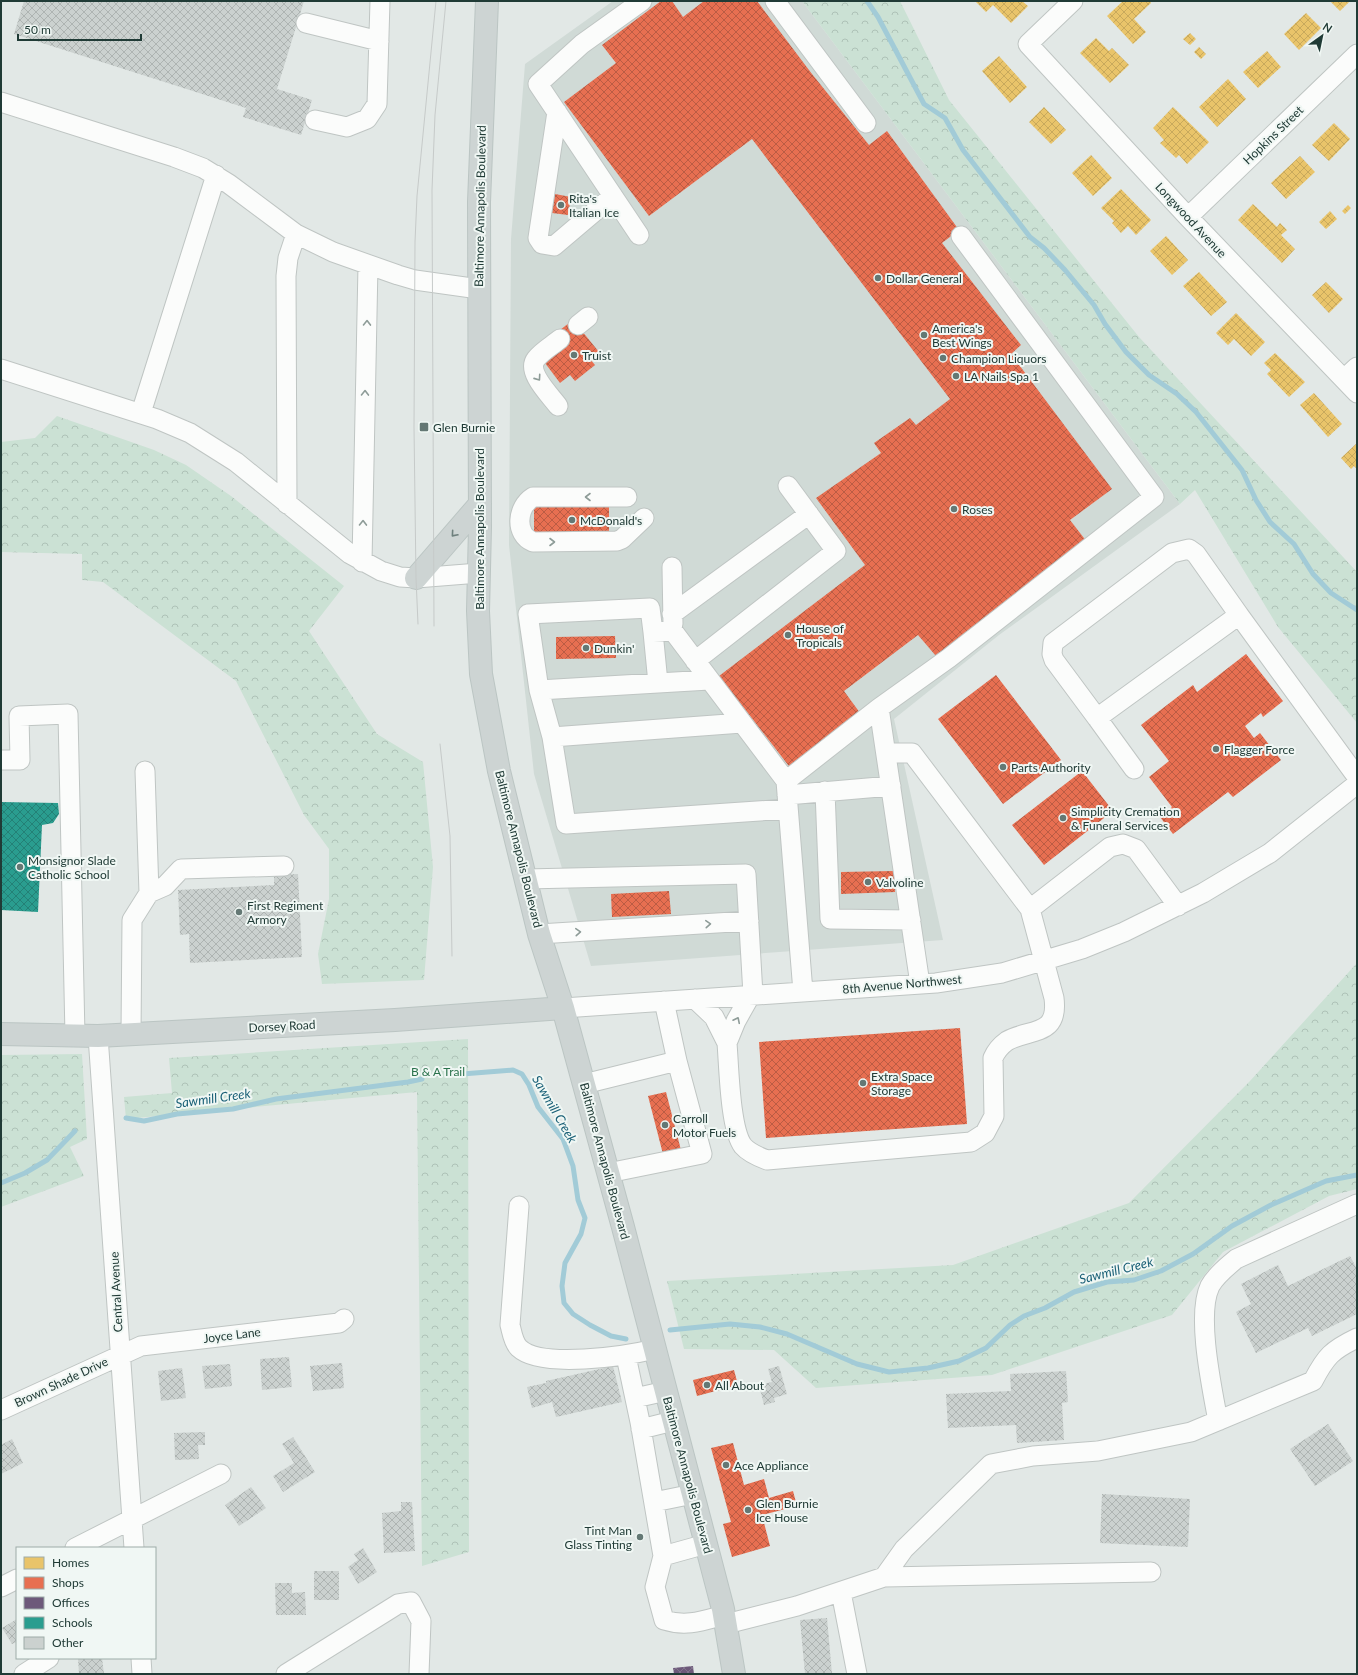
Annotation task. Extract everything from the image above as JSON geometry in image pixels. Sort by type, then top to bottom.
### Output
[{"type":"main road","name":"Baltimore Annapolis Boulevard","points":[[487,1],[480,157],[479,289],[480,504],[478,611],[482,674],[499,771],[539,934],[563,1008],[655,1349],[725,1620],[734,1674]]},
{"type":"main road","points":[[416,578],[480,504]]},
{"type":"main road","name":"Dorsey Road","points":[[1,1034],[98,1036],[395,1020],[563,1008]]},
{"type":"street","points":[[315,120],[347,127],[367,119],[378,104],[380,1]]},
{"type":"street","points":[[639,235],[538,84],[582,44],[642,1]]},
{"type":"street","points":[[775,1],[866,123]]},
{"type":"street","name":"Longwood Avenue","points":[[1067,3],[1028,44],[1188,217],[1353,380]]},
{"type":"street","points":[[306,23],[379,41]]},
{"type":"street","name":"Hopkins Street","points":[[1188,217],[1357,54]]},
{"type":"street","points":[[1,102],[174,156],[188,162],[216,175],[296,234],[333,252],[415,280],[479,289]]},
{"type":"street","points":[[557,112],[538,238],[542,244],[554,246],[613,196]]},
{"type":"street","points":[[141,413],[216,175]]},
{"type":"street","points":[[288,504],[286,276],[288,258],[296,234]]},
{"type":"street","points":[[787,795],[879,708],[949,658],[1154,497],[961,236]]},
{"type":"street","points":[[362,562],[368,265]]},
{"type":"street","points":[[558,406],[534,373],[533,365],[538,357],[560,339]]},
{"type":"street","points":[[1,369],[141,413],[190,433],[221,452],[350,554],[362,562],[390,574],[400,577],[416,578],[479,573]]},
{"type":"street","points":[[695,661],[836,551],[788,486]]},
{"type":"street","points":[[627,497],[533,497],[522,508],[520,514],[520,528],[523,534],[530,541],[534,542],[617,542],[644,518]]},
{"type":"street","points":[[653,632],[673,623],[809,514]]},
{"type":"street","points":[[1134,768],[1054,660],[1052,654],[1054,643],[1172,553],[1189,549],[1196,554],[1357,777]]},
{"type":"street","points":[[672,568],[673,623],[695,661],[742,723],[787,795],[803,992]]},
{"type":"street","points":[[658,683],[650,608],[528,614],[539,690],[552,737],[566,824],[787,795],[890,786]]},
{"type":"street","points":[[1097,718],[1239,615]]},
{"type":"street","points":[[539,690],[710,680]]},
{"type":"street","points":[[879,708],[920,984]]},
{"type":"street","points":[[1,760],[20,760],[19,716],[68,714],[75,1036]]},
{"type":"street","points":[[552,737],[742,723]]},
{"type":"street","points":[[695,999],[714,1017],[727,1043],[736,1133],[743,1147],[753,1154],[767,1160],[971,1142],[985,1133],[994,1116],[993,1058],[997,1050],[1008,1041],[1036,1032],[1046,1027],[1052,1021],[1055,1008],[1054,998],[1030,909],[912,753],[886,753]]},
{"type":"street","points":[[131,1034],[132,920],[149,893],[145,771]]},
{"type":"street","name":"8th Avenue Northwest","points":[[563,1008],[936,983],[1002,973],[1089,946],[1124,932],[1203,893],[1270,853],[1357,784]]},
{"type":"street","points":[[825,791],[830,919],[911,920]]},
{"type":"street","points":[[1030,909],[1110,847],[1123,844],[1136,849],[1178,906]]},
{"type":"street","points":[[149,893],[165,886],[181,869],[284,866]]},
{"type":"street","points":[[526,880],[746,874],[752,995],[736,1021],[727,1043]]},
{"type":"street","points":[[539,934],[749,921]]},
{"type":"street","points":[[608,1173],[702,1154],[677,1061],[664,1001]]},
{"type":"street","name":"Central Avenue","points":[[98,1036],[134,1547]]},
{"type":"street","points":[[584,1084],[677,1061]]},
{"type":"street","points":[[1218,1421],[1206,1350],[1204,1308],[1210,1286],[1222,1271],[1236,1259],[1357,1204]]},
{"type":"street","points":[[519,1206],[510,1324],[518,1348],[532,1355],[552,1359],[626,1356],[655,1349]]},
{"type":"street","name":"Joyce Lane","points":[[120,1355],[141,1346],[338,1323],[344,1319]]},
{"type":"street","points":[[884,1578],[904,1549],[991,1464],[1033,1456],[1098,1451],[1191,1432],[1313,1380],[1323,1362],[1337,1348],[1357,1338]]},
{"type":"street","name":"Brown Shade Drive","points":[[1,1410],[120,1355]]},
{"type":"street","points":[[626,1356],[641,1429],[663,1556],[655,1587],[664,1620],[673,1623],[687,1624],[725,1620],[797,1606],[884,1578],[1151,1572]]},
{"type":"street","points":[[635,1398],[666,1391]]},
{"type":"street","points":[[641,1429],[673,1421]]},
{"type":"street","points":[[77,1547],[221,1474]]},
{"type":"street","points":[[654,1502],[692,1494]]},
{"type":"street","points":[[663,1556],[706,1544]]},
{"type":"street","points":[[1,1587],[16,1579]]},
{"type":"street","points":[[841,1592],[857,1674]]},
{"type":"street","points":[[286,1674],[398,1604],[411,1602],[421,1621],[420,1674]]},
{"type":"street","points":[[24,1674],[47,1659]]},
{"type":"street","points":[[141,1659],[142,1674]]},
{"type":"shaded area","points":[[613,1],[802,1],[1180,504],[999,635],[894,719],[943,940],[591,966],[534,774],[509,545],[511,239],[525,64]]},
{"type":"green space","points":[[802,1],[900,1],[949,100],[1139,337],[1357,572],[1357,723],[1278,627],[1195,490],[1180,504]]},
{"type":"green space","points":[[57,416],[154,450],[186,465],[231,496],[344,586],[309,631],[377,734],[423,762],[433,867],[424,980],[322,984],[318,954],[329,899],[329,849],[304,815],[236,681],[103,582],[82,580],[82,554],[1,552],[1,442],[35,438]]},
{"type":"green space","points":[[1357,963],[1357,1189],[1329,1196],[1223,1252],[1172,1315],[992,1375],[816,1388],[774,1350],[684,1349],[667,1281],[953,1265],[1129,1203],[1250,1081]]},
{"type":"green space","name":"B & A Trail","points":[[468,1039],[469,1552],[422,1566],[417,1092],[126,1119],[124,1097],[172,1093],[169,1058]]},
{"type":"green space","points":[[82,1054],[87,1139],[70,1147],[84,1176],[1,1207],[1,1055]]},
{"type":"building: Homes","points":[[975,1],[1022,1],[1028,6],[1011,23],[993,5],[986,12]]},
{"type":"building: Homes","points":[[1123,1],[1150,1],[1151,3],[1134,19],[1146,32],[1133,44],[1107,16]]},
{"type":"building: Homes","points":[[1330,1],[1350,1],[1340,11]]},
{"type":"building: Homes","points":[[1306,13],[1321,28],[1299,50],[1284,34]]},
{"type":"building: Homes","points":[[1190,33],[1196,39],[1190,45],[1183,39]]},
{"type":"building: Homes","points":[[1096,38],[1109,51],[1112,48],[1129,65],[1110,83],[1080,53]]},
{"type":"building: Homes","points":[[1199,47],[1206,54],[1201,59],[1194,52]]},
{"type":"building: Homes","points":[[1267,51],[1281,67],[1258,88],[1243,72]]},
{"type":"building: Homes","points":[[999,56],[1027,87],[1010,103],[982,71]]},
{"type":"building: Homes","points":[[1228,79],[1246,99],[1217,127],[1199,107]]},
{"type":"building: Homes","points":[[1044,107],[1066,130],[1051,144],[1029,122]]},
{"type":"building: Homes","points":[[1173,107],[1209,142],[1187,164],[1179,155],[1176,158],[1160,143],[1164,140],[1153,128]]},
{"type":"building: Homes","points":[[1334,123],[1350,139],[1329,161],[1312,145]]},
{"type":"building: Homes","points":[[1091,155],[1112,178],[1093,196],[1072,173]]},
{"type":"building: Homes","points":[[1300,156],[1315,172],[1286,199],[1271,183]]},
{"type":"building: Homes","points":[[1121,189],[1151,220],[1136,235],[1128,226],[1121,233],[1112,223],[1114,221],[1101,208]]},
{"type":"building: Homes","points":[[1253,204],[1277,227],[1280,223],[1287,230],[1281,235],[1295,249],[1282,263],[1238,220]]},
{"type":"building: Homes","points":[[1348,205],[1351,208],[1345,214],[1342,211]]},
{"type":"building: Homes","points":[[1330,211],[1337,219],[1326,229],[1319,222]]},
{"type":"building: Homes","points":[[1166,236],[1188,260],[1172,275],[1150,251]]},
{"type":"building: Homes","points":[[1199,272],[1227,302],[1211,316],[1183,286]]},
{"type":"building: Homes","points":[[1326,282],[1343,299],[1329,313],[1312,295]]},
{"type":"building: Homes","points":[[1236,313],[1265,342],[1251,356],[1234,339],[1228,345],[1216,333]]},
{"type":"building: Homes","points":[[1275,353],[1305,382],[1289,397],[1267,374],[1271,370],[1264,363]]},
{"type":"building: Homes","points":[[1314,393],[1342,424],[1328,437],[1300,405]]},
{"type":"building: Homes","points":[[1357,443],[1357,469],[1354,466],[1351,469],[1341,458]]},
{"type":"building: Shops","points":[[661,1],[672,1],[683,17],[704,1],[757,1],[812,74],[869,145],[887,131],[959,230],[942,243],[1021,345],[1011,354],[1112,489],[1070,520],[1087,542],[936,656],[918,635],[844,691],[863,717],[792,770],[719,676],[865,565],[816,498],[881,453],[874,443],[910,418],[916,425],[950,399],[752,139],[649,216],[564,102],[616,63],[602,45]]},
{"type":"building: Shops","name":"Rita's Italian Ice","points":[[555,194],[571,197],[568,215],[552,213]]},
{"type":"building: Shops","name":"Truist","points":[[573,320],[599,352],[590,359],[595,365],[575,381],[570,375],[560,383],[545,363],[566,346],[556,333]]},
{"type":"building: Shops","name":"McDonald's","points":[[534,502],[609,502],[609,538],[534,538]]},
{"type":"building: Shops","name":"Dunkin'","points":[[615,636],[616,658],[556,659],[556,637]]},
{"type":"building: Shops","name":"Flagger Force","points":[[1246,654],[1283,701],[1263,717],[1261,713],[1245,726],[1254,738],[1260,733],[1281,760],[1233,797],[1228,792],[1173,834],[1160,817],[1172,807],[1149,777],[1169,761],[1141,725],[1193,685],[1197,692]]},
{"type":"building: Shops","points":[[996,675],[1061,760],[1003,804],[938,719]]},
{"type":"building: Shops","name":"Simplicity Cremation & Funeral Services","points":[[1082,771],[1113,811],[1044,865],[1012,825]]},
{"type":"building: Shops","name":"Valvoline","points":[[894,871],[895,892],[841,894],[841,872]]},
{"type":"building: Shops","points":[[669,891],[671,914],[612,917],[611,894]]},
{"type":"building: Shops","name":"Extra Space Storage","points":[[960,1028],[967,1124],[766,1138],[759,1042]]},
{"type":"building: Shops","name":"Carroll Motor Fuels","points":[[666,1092],[682,1154],[664,1158],[648,1096]]},
{"type":"building: Shops","points":[[734,1370],[738,1385],[697,1396],[693,1380]]},
{"type":"building: Shops","points":[[733,1443],[744,1485],[764,1479],[769,1498],[793,1491],[797,1506],[762,1515],[770,1546],[732,1557],[723,1524],[731,1522],[711,1448]]},
{"type":"building: Offices","points":[[693,1666],[694,1674],[674,1674],[673,1668]]},
{"type":"building: Schools","name":"Monsignor Slade Catholic School","points":[[1,802],[58,803],[59,814],[53,823],[42,825],[38,912],[1,910]]},
{"type":"building: Other","points":[[24,1],[304,1],[277,89],[312,100],[301,135],[243,117],[246,108],[14,34]]},
{"type":"building: Other","name":"First Regiment Armory","points":[[298,874],[302,957],[190,963],[189,934],[180,935],[178,890],[274,885],[274,875]]},
{"type":"building: Other","points":[[1350,1256],[1357,1269],[1357,1314],[1312,1336],[1308,1328],[1256,1353],[1236,1312],[1251,1304],[1241,1284],[1278,1265],[1288,1286]]},
{"type":"building: Other","points":[[289,1357],[292,1387],[262,1390],[260,1359]]},
{"type":"building: Other","points":[[342,1363],[344,1388],[313,1391],[310,1366]]},
{"type":"building: Other","points":[[230,1364],[232,1386],[205,1389],[202,1366]]},
{"type":"building: Other","points":[[613,1366],[622,1402],[556,1417],[552,1402],[532,1408],[527,1387],[546,1383],[546,1381]]},
{"type":"building: Other","points":[[779,1366],[787,1394],[774,1398],[775,1402],[764,1405],[759,1385],[772,1382],[768,1369]]},
{"type":"building: Other","points":[[182,1368],[186,1398],[161,1401],[158,1371]]},
{"type":"building: Other","points":[[1066,1371],[1068,1402],[1062,1403],[1064,1440],[1017,1443],[1016,1425],[948,1428],[946,1394],[1011,1391],[1010,1374]]},
{"type":"building: Other","points":[[1328,1424],[1353,1461],[1315,1486],[1290,1449]]},
{"type":"building: Other","points":[[205,1432],[205,1445],[198,1445],[199,1459],[175,1460],[174,1433]]},
{"type":"building: Other","points":[[293,1437],[315,1472],[283,1492],[273,1476],[294,1463],[282,1444]]},
{"type":"building: Other","points":[[12,1439],[23,1463],[1,1474],[1,1445]]},
{"type":"building: Other","points":[[251,1487],[266,1508],[239,1526],[225,1505]]},
{"type":"building: Other","points":[[1102,1494],[1190,1499],[1188,1547],[1100,1543]]},
{"type":"building: Other","points":[[401,1502],[412,1502],[415,1551],[384,1553],[382,1513],[401,1511]]},
{"type":"building: Other","points":[[363,1548],[377,1572],[358,1584],[348,1567],[358,1560],[354,1554]]},
{"type":"building: Other","points":[[314,1571],[339,1571],[339,1600],[314,1600]]},
{"type":"building: Other","points":[[275,1583],[292,1583],[292,1593],[305,1592],[306,1615],[276,1615]]},
{"type":"building: Other","points":[[827,1618],[832,1674],[805,1674],[800,1620]]},
{"type":"building: Other","points":[[16,1620],[16,1642],[12,1644],[2,1628]]},
{"type":"building: Other","points":[[78,1659],[102,1659],[104,1674],[79,1674]]},
{"type":"waterway","points":[[867,1],[878,17],[924,104],[945,118],[963,150],[1030,237],[1044,248],[1065,270],[1094,305],[1105,324],[1126,352],[1149,375],[1177,394],[1196,412],[1242,470],[1256,500],[1270,522],[1294,544],[1313,574],[1331,593],[1357,610]]},
{"type":"waterway","name":"Sawmill Creek","points":[[462,1074],[513,1070],[522,1074],[529,1085],[538,1107],[563,1139],[573,1166],[578,1200],[585,1218],[581,1234],[565,1263],[562,1286],[564,1303],[573,1314],[590,1325],[611,1336],[626,1339]]},
{"type":"waterway","name":"Sawmill Creek","points":[[126,1118],[144,1121],[177,1114],[233,1109],[276,1099],[422,1079]]},
{"type":"waterway","name":"Sawmill Creek","points":[[1,1183],[25,1173],[47,1160],[75,1131]]},
{"type":"waterway","name":"Sawmill Creek","points":[[670,1330],[730,1324],[760,1327],[787,1334],[857,1364],[889,1372],[928,1368],[959,1361],[986,1348],[1010,1325],[1024,1316],[1045,1308],[1074,1292],[1107,1282],[1134,1280],[1161,1271],[1193,1254],[1232,1226],[1271,1205],[1326,1181],[1357,1175]]},
{"type":"tram line","points":[[418,624],[414,427],[415,242],[417,196],[436,1]]},
{"type":"tram line","points":[[434,626],[432,190],[435,115],[446,1]]},
{"type":"tram line","points":[[440,744],[450,836],[452,956]]},
{"type":"place","name":"Rita's Italian Ice","points":[[561,205]]},
{"type":"place","name":"Dollar General","points":[[878,278]]},
{"type":"place","name":"America's Best Wings","points":[[924,335]]},
{"type":"place","name":"Truist","points":[[574,355]]},
{"type":"place","name":"Champion Liquors","points":[[943,358]]},
{"type":"place","name":"LA Nails Spa 1","points":[[956,376]]},
{"type":"place","name":"Glen Burnie","points":[[424,427]]},
{"type":"place","name":"Roses","points":[[954,509]]},
{"type":"place","name":"McDonald's","points":[[572,520]]},
{"type":"place","name":"House of Tropicals","points":[[788,635]]},
{"type":"place","name":"Dunkin'","points":[[586,648]]},
{"type":"place","name":"Flagger Force","points":[[1216,749]]},
{"type":"place","name":"Parts Authority","points":[[1003,767]]},
{"type":"place","name":"Simplicity Cremation & Funeral Services","points":[[1063,818]]},
{"type":"place","name":"Monsignor Slade Catholic School","points":[[20,867]]},
{"type":"place","name":"Valvoline","points":[[868,882]]},
{"type":"place","name":"First Regiment Armory","points":[[239,912]]},
{"type":"place","name":"Extra Space Storage","points":[[863,1083]]},
{"type":"place","name":"Carroll Motor Fuels","points":[[665,1125]]},
{"type":"place","name":"All About","points":[[707,1385]]},
{"type":"place","name":"Ace Appliance","points":[[726,1465]]},
{"type":"place","name":"Glen Burnie Ice House","points":[[748,1510]]},
{"type":"place","name":"Tint Man Glass Tinting","points":[[640,1537]]}]
